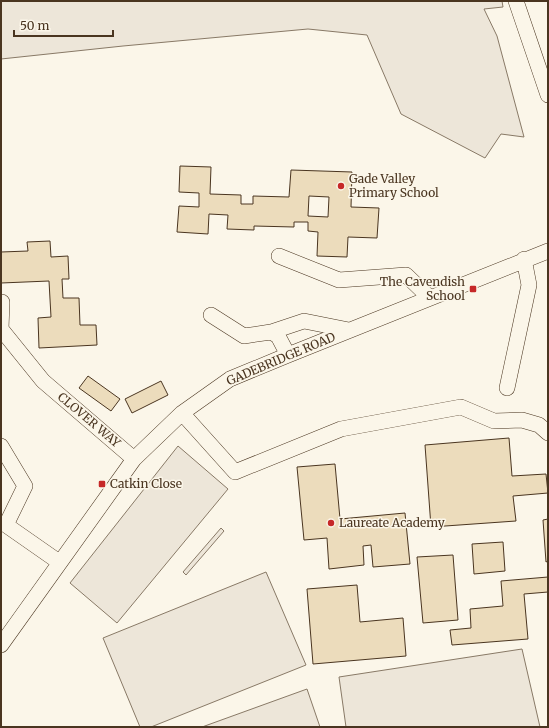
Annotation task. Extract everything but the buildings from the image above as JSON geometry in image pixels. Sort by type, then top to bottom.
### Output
[{"type":"street","points":[[516,1],[548,95]]},
{"type":"street","name":"GADEBRIDGE ROAD","points":[[1,645],[134,459],[182,413],[230,379],[548,251]]},
{"type":"street","points":[[279,256],[339,280],[406,275],[430,298]]},
{"type":"street","points":[[507,388],[529,285],[524,260]]},
{"type":"street","name":"CLOVER WAY","points":[[2,302],[2,329],[43,382],[134,459]]},
{"type":"street","points":[[211,315],[244,336],[271,332],[304,321],[349,330]]},
{"type":"street","points":[[271,332],[278,336],[288,355]]},
{"type":"street","points":[[182,413],[235,472],[341,429],[461,407],[476,415],[494,421],[528,421],[539,425],[548,432]]},
{"type":"street","points":[[1,446],[25,486],[6,525],[59,562]]},
{"type":"shaded area","points":[[1,1],[502,1],[503,7],[484,9],[497,36],[524,137],[501,134],[485,158],[401,114],[367,35],[308,29],[1,59]]},
{"type":"shaded area","points":[[178,446],[228,489],[117,623],[70,583]]},
{"type":"shaded area","points":[[221,528],[224,531],[186,575],[183,572]]},
{"type":"shaded area","points":[[266,572],[306,665],[151,727],[140,727],[103,638]]},
{"type":"shaded area","points":[[522,649],[540,727],[346,727],[339,677]]},
{"type":"shaded area","points":[[307,689],[320,727],[202,727]]},
{"type":"place","name":"Gade Valley Primary School","points":[[341,186]]},
{"type":"place","name":"The Cavendish School","points":[[473,289]]},
{"type":"place","name":"Catkin Close","points":[[102,484]]},
{"type":"place","name":"Laureate Academy","points":[[331,523]]}]
